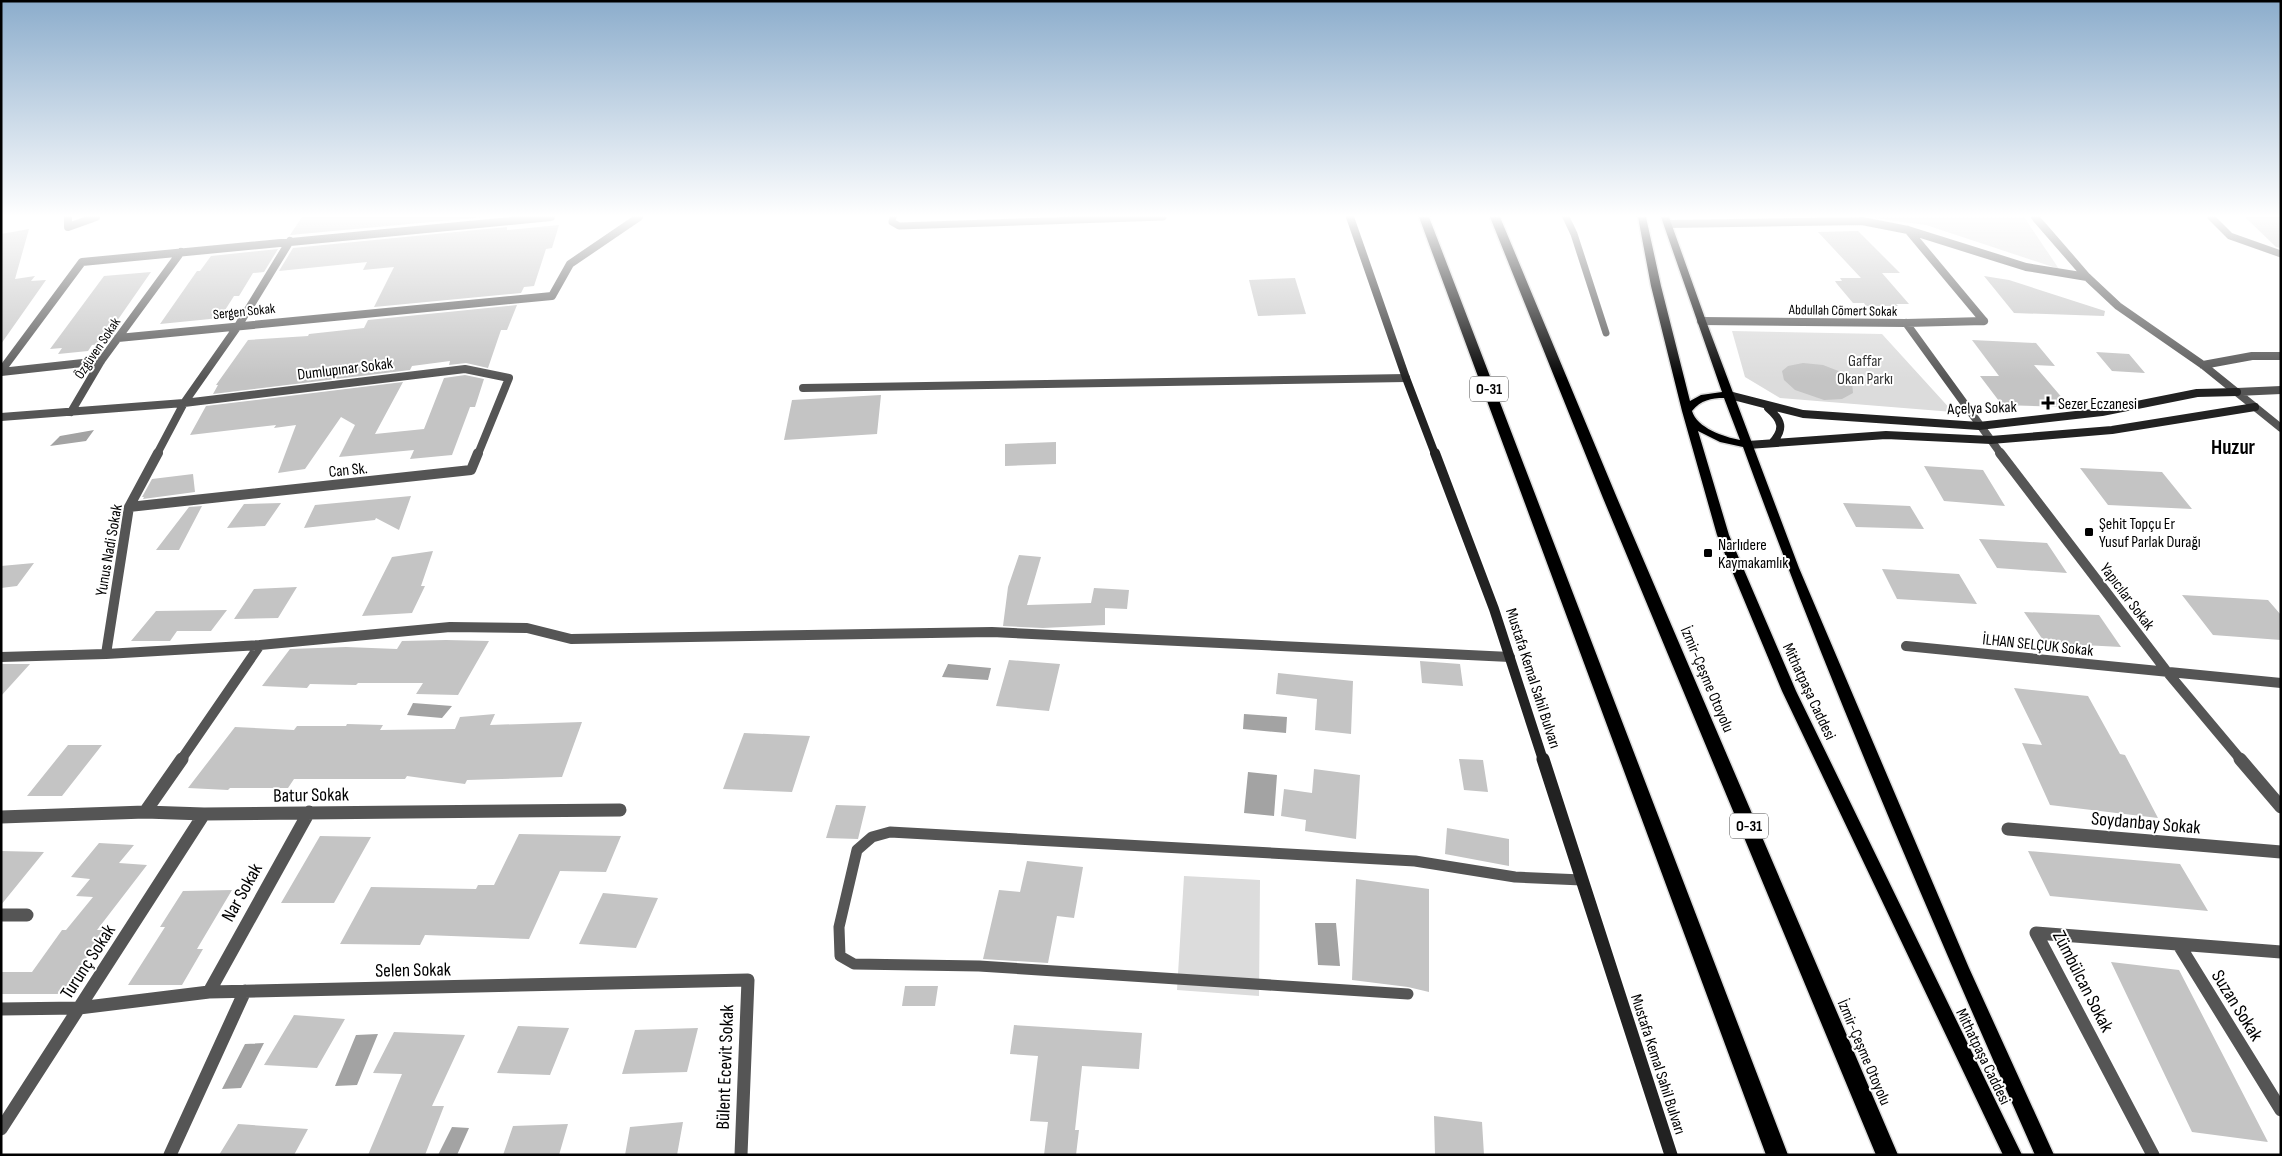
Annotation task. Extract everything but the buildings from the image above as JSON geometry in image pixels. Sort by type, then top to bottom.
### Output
[{"type":"highway","name":"O-31","points":[[1444,271],[1777,1155]]},
{"type":"highway","name":"İzmir-Çeşme Otoyolu","points":[[1517,271],[1610,498],[1887,1155]]},
{"type":"main road","name":"Mithatpaşa Caddesi","points":[[1655,271],[1688,414],[1722,535],[1789,691],[2013,1155]]},
{"type":"main road","name":"Mithatpaşa Caddesi","points":[[1683,271],[1793,568],[1957,960],[2045,1155]]},
{"type":"main road","points":[[1729,395],[1706,396],[1692,404],[1688,414],[1698,426],[1719,439],[1748,445]]},
{"type":"street","points":[[1,372],[75,271]]},
{"type":"street","name":"Özgüven Sokak","points":[[71,412],[101,361],[167,271]]},
{"type":"street","name":"Yunus Nadi Sokak","points":[[106,654],[129,507],[184,403],[238,326],[272,271]]},
{"type":"street","name":"Sergen Sokak","points":[[118,338],[552,296],[566,271]]},
{"type":"street","name":"Mustafa Kemal Sahil Bulvarı","points":[[1369,271],[1406,378],[1494,609],[1671,1155]]},
{"type":"street","name":"Abdullah Cömert Sokak","points":[[1701,321],[1906,323],[1984,321],[1942,271]]},
{"type":"street","points":[[2055,271],[2087,277]]},
{"type":"street","points":[[2082,271],[2118,306],[2203,365],[2281,428]]},
{"type":"street","name":"Yapıcılar Sokak","points":[[1906,323],[1979,426],[2168,673],[2281,807]]},
{"type":"street","points":[[2203,365],[2252,356],[2281,356]]},
{"type":"street","points":[[1,372],[101,361]]},
{"type":"street","name":"Dumlupınar Sokak","points":[[1,417],[184,403],[465,369],[508,378]]},
{"type":"street","name":"Can Sk.","points":[[129,507],[471,470],[508,378]]},
{"type":"street","points":[[803,388],[1406,378]]},
{"type":"street","points":[[2237,392],[2281,390]]},
{"type":"street","name":"Açelya Sokak","points":[[1729,395],[1764,405],[1810,414],[1979,426],[2102,412],[2197,394],[2237,392]]},
{"type":"street","points":[[1764,405],[1780,421],[1782,429],[1780,436],[1772,443]]},
{"type":"street","name":"Açelya Sokak","points":[[1748,445],[1886,435],[1990,440],[2112,430],[2255,407]]},
{"type":"street","points":[[1,658],[260,645],[450,627],[527,628],[571,639],[992,632],[1510,657]]},
{"type":"street","points":[[146,812],[260,645]]},
{"type":"street","name":"İLHAN SELÇUK Sokak","points":[[1906,646],[2168,673]]},
{"type":"street","points":[[2168,673],[2281,683]]},
{"type":"street","name":"Batur Sokak","points":[[1,818],[146,812],[204,814],[620,810]]},
{"type":"street","name":"Nar Sokak","points":[[209,992],[309,812]]},
{"type":"street","name":"Turunç Sokak","points":[[1,1129],[204,814]]},
{"type":"street","name":"Soydanbay Sokak","points":[[2008,829],[2281,852]]},
{"type":"street","points":[[1,915],[27,915]]},
{"type":"street","name":"Zümbülcan Sokak","points":[[2153,1155],[2036,933],[2281,952]]},
{"type":"street","name":"Suzan Sokak","points":[[2178,945],[2281,1110]]},
{"type":"street","name":"Selen Sokak","points":[[1,1009],[79,1008],[209,992],[748,980]]},
{"type":"street","name":"Bülent Ecevit Sokak","points":[[741,1155],[748,980]]},
{"type":"street","points":[[170,1155],[245,991]]},
{"type":"lane","points":[[1586,271],[1606,333]]},
{"type":"lane","points":[[1408,994],[979,966],[854,964],[840,956],[839,927],[857,850],[872,837],[890,832],[1415,861],[1515,877],[1582,880]]},
{"type":"green space","name":"Gaffar Okan Parkı","points":[[1732,331],[1882,334],[1953,412],[1780,398],[1745,377]]},
{"type":"green space","points":[[1184,876],[1260,880],[1259,996],[1177,990]]},
{"type":"shaded area","points":[[94,430],[86,441],[50,446],[60,436]]},
{"type":"shaded area","points":[[948,664],[991,668],[988,680],[942,677]]},
{"type":"shaded area","points":[[413,703],[452,706],[442,718],[407,715]]},
{"type":"shaded area","points":[[1244,714],[1287,717],[1286,733],[1243,729]]},
{"type":"shaded area","points":[[1248,772],[1277,775],[1274,816],[1244,813]]},
{"type":"shaded area","points":[[1315,923],[1336,923],[1340,966],[1318,965]]},
{"type":"shaded area","points":[[378,1034],[357,1085],[335,1086],[356,1035]]},
{"type":"shaded area","points":[[264,1043],[241,1088],[222,1089],[245,1044]]},
{"type":"shaded area","points":[[452,1127],[469,1128],[457,1155],[438,1155]]},
{"type":"place","name":"Sezer Eczanesi","points":[[2048,403]]},
{"type":"place","name":"Şehit Topçu Er Yusuf Parlak Durağı","points":[[2089,532]]},
{"type":"place","name":"Narlıdere Kaymakamlık","points":[[1708,553]]},
{"type":"district","name":"Huzur","points":[[2233,447]]}]
